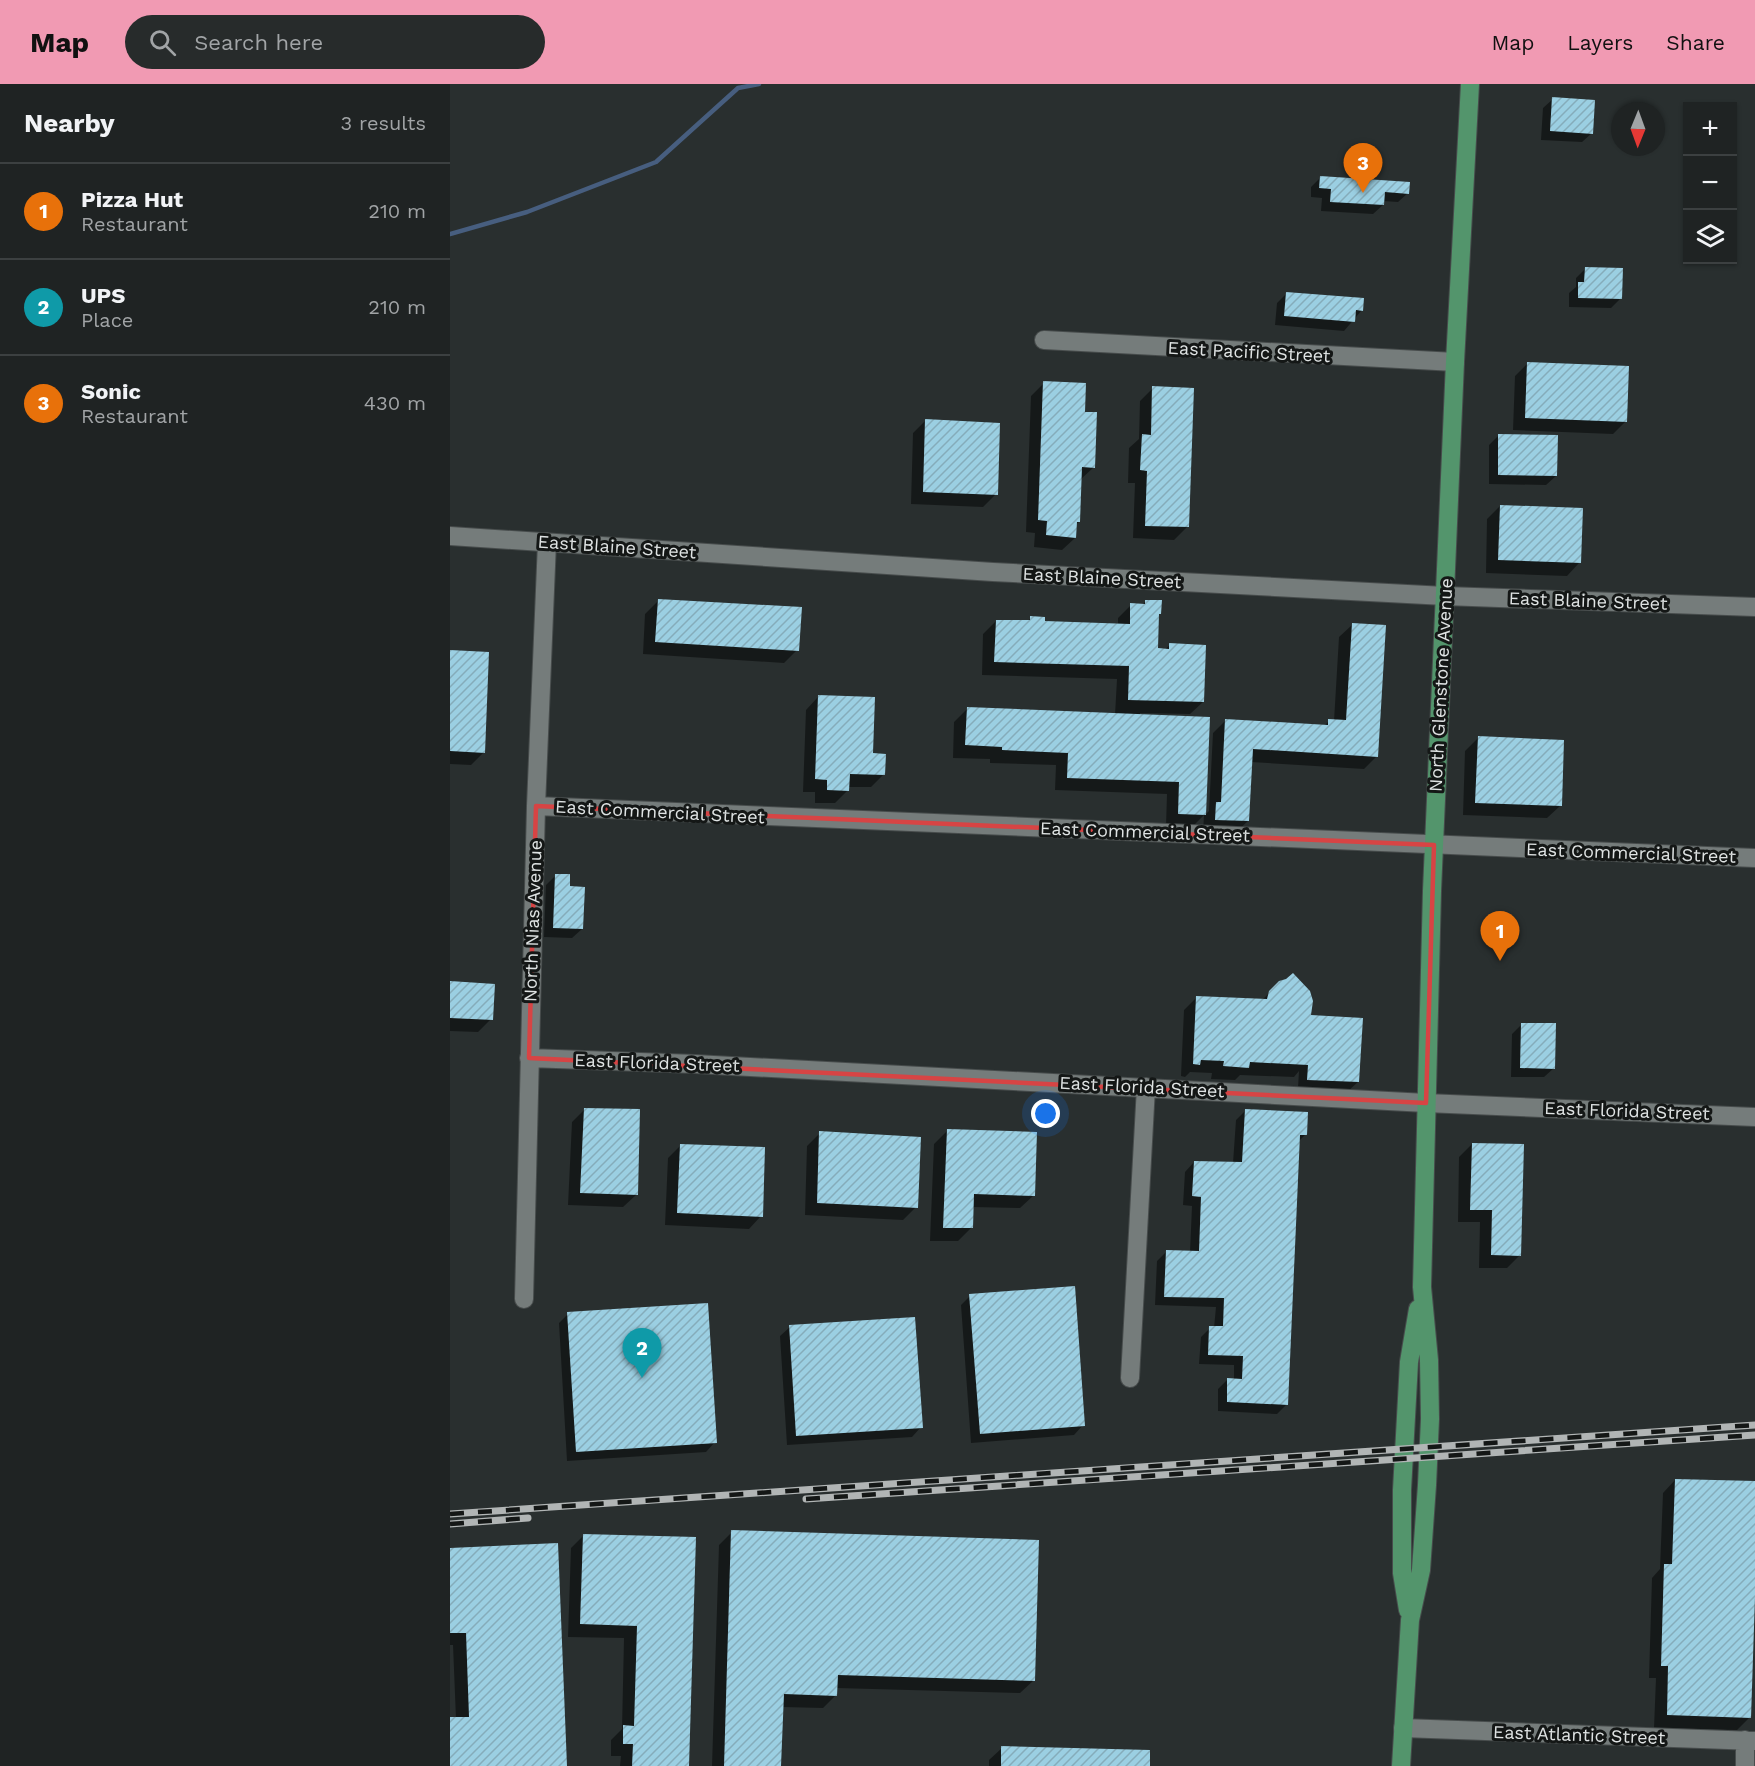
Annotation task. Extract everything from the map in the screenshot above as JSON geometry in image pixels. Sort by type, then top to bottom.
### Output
[{"type":"main road","name":"North Glenstone Avenue","points":[[1401,1766],[1410,1620],[1421,1570],[1431,1419],[1430,1360],[1422,1287],[1426,1103],[1434,845],[1455,362],[1470,84]]},
{"type":"main road","name":"North Glenstone Avenue","points":[[1410,1620],[1402,1573],[1402,1490],[1409,1362],[1422,1287]]},
{"type":"street","name":"East Pacific Street","points":[[1044,340],[1455,362]]},
{"type":"street","name":"East Blaine Street","points":[[450,536],[993,572],[1445,596],[1755,607]]},
{"type":"street","name":"North Nias Avenue","points":[[524,1299],[536,806],[547,542]]},
{"type":"street","name":"East Commercial Street","points":[[536,806],[1755,858]]},
{"type":"street","name":"East Florida Street","points":[[529,1058],[702,1064],[1426,1103],[1755,1117]]},
{"type":"street","points":[[1130,1378],[1146,1087]]},
{"type":"street","name":"East Atlantic Street","points":[[1403,1728],[1750,1741]]},
{"type":"street","points":[[1745,1766],[1750,1741]]},
{"type":"highlighted area","points":[[536,806],[1434,845],[1426,1103],[529,1058]]},
{"type":"building","points":[[1552,97],[1595,100],[1593,134],[1550,131]]},
{"type":"building","points":[[1320,176],[1410,182],[1409,194],[1385,192],[1384,205],[1330,202],[1331,189],[1319,188]]},
{"type":"building","points":[[1585,267],[1623,268],[1622,299],[1578,298],[1578,282],[1584,282]]},
{"type":"building","points":[[1286,292],[1364,298],[1363,311],[1356,310],[1355,322],[1284,316]]},
{"type":"building","points":[[1527,362],[1629,366],[1627,422],[1525,418]]},
{"type":"building","points":[[1043,381],[1086,383],[1085,412],[1097,412],[1095,468],[1082,467],[1080,522],[1077,522],[1076,538],[1046,535],[1047,521],[1038,520]]},
{"type":"building","points":[[1152,386],[1194,388],[1189,527],[1145,526],[1147,471],[1140,470],[1142,434],[1151,435]]},
{"type":"building","points":[[925,419],[1000,423],[998,495],[923,492]]},
{"type":"building","points":[[1498,434],[1558,435],[1557,476],[1498,475]]},
{"type":"building","points":[[1500,505],[1583,508],[1581,563],[1498,560]]},
{"type":"building","points":[[658,599],[802,607],[799,651],[655,642]]},
{"type":"building","points":[[1145,600],[1162,600],[1161,614],[1159,614],[1158,648],[1169,649],[1169,643],[1206,645],[1204,702],[1128,700],[1129,666],[994,662],[996,620],[1030,620],[1030,616],[1045,617],[1045,621],[1130,624],[1130,603],[1145,604]]},
{"type":"building","points":[[1352,623],[1386,625],[1378,757],[1253,749],[1249,821],[1215,820],[1216,802],[1221,802],[1225,719],[1328,725],[1328,719],[1346,720]]},
{"type":"building","points":[[450,650],[489,652],[485,753],[450,751]]},
{"type":"building","points":[[818,695],[875,697],[873,753],[886,754],[885,775],[850,774],[849,791],[827,790],[827,780],[815,779]]},
{"type":"building","points":[[967,707],[1210,717],[1206,815],[1178,814],[1179,782],[1067,778],[1068,753],[1002,750],[1002,747],[965,745]]},
{"type":"building","points":[[1478,736],[1564,740],[1562,806],[1475,803]]},
{"type":"building","points":[[555,874],[570,874],[570,886],[585,887],[583,929],[553,928]]},
{"type":"building","points":[[1293,973],[1310,991],[1313,1001],[1311,1015],[1363,1018],[1359,1082],[1307,1080],[1308,1065],[1250,1062],[1249,1068],[1223,1066],[1224,1061],[1201,1060],[1200,1065],[1193,1064],[1196,996],[1267,999],[1269,991],[1279,981]]},
{"type":"building","points":[[450,981],[495,984],[493,1020],[450,1018]]},
{"type":"building","points":[[1521,1023],[1556,1023],[1555,1069],[1520,1068]]},
{"type":"building","points":[[584,1108],[640,1109],[638,1195],[580,1193]]},
{"type":"building","points":[[1245,1109],[1308,1112],[1307,1135],[1300,1135],[1288,1405],[1227,1402],[1227,1378],[1242,1379],[1243,1356],[1208,1355],[1209,1326],[1223,1326],[1224,1298],[1164,1297],[1166,1250],[1199,1251],[1201,1197],[1192,1196],[1194,1161],[1242,1162]]},
{"type":"building","points":[[947,1129],[1037,1132],[1035,1196],[974,1194],[973,1228],[943,1228]]},
{"type":"building","points":[[819,1131],[921,1137],[918,1208],[817,1203]]},
{"type":"building","points":[[1472,1143],[1524,1144],[1521,1256],[1491,1255],[1492,1210],[1470,1210]]},
{"type":"building","points":[[680,1144],[765,1147],[763,1217],[677,1213]]},
{"type":"building","points":[[1075,1286],[1085,1426],[980,1434],[969,1294]]},
{"type":"building","points":[[708,1303],[717,1443],[576,1452],[567,1312]]},
{"type":"building","points":[[915,1317],[923,1428],[796,1436],[789,1325]]},
{"type":"building","points":[[1675,1479],[1755,1481],[1755,1597],[1751,1718],[1667,1715],[1668,1666],[1661,1666],[1664,1564],[1672,1564]]},
{"type":"building","points":[[731,1530],[1039,1540],[1035,1681],[838,1675],[837,1696],[784,1694],[781,1766],[724,1766]]},
{"type":"building","points":[[583,1534],[696,1537],[689,1766],[632,1766],[633,1744],[623,1744],[623,1725],[634,1726],[637,1626],[580,1624]]},
{"type":"building","points":[[558,1543],[567,1766],[450,1766],[450,1717],[469,1717],[466,1633],[450,1633],[450,1548]]},
{"type":"building","points":[[1001,1746],[1150,1750],[1150,1766],[1001,1766]]},
{"type":"waterway","points":[[450,234],[527,212],[656,162],[738,88],[759,84]]},
{"type":"railway","points":[[450,1514],[1755,1425]]},
{"type":"railway","points":[[806,1499],[1755,1435]]},
{"type":"railway","points":[[450,1524],[528,1518]]},
{"type":"place","name":"Sonic","points":[[1363,193]]},
{"type":"place","name":"Pizza Hut","points":[[1500,961]]},
{"type":"place","name":"UPS","points":[[642,1378]]}]
